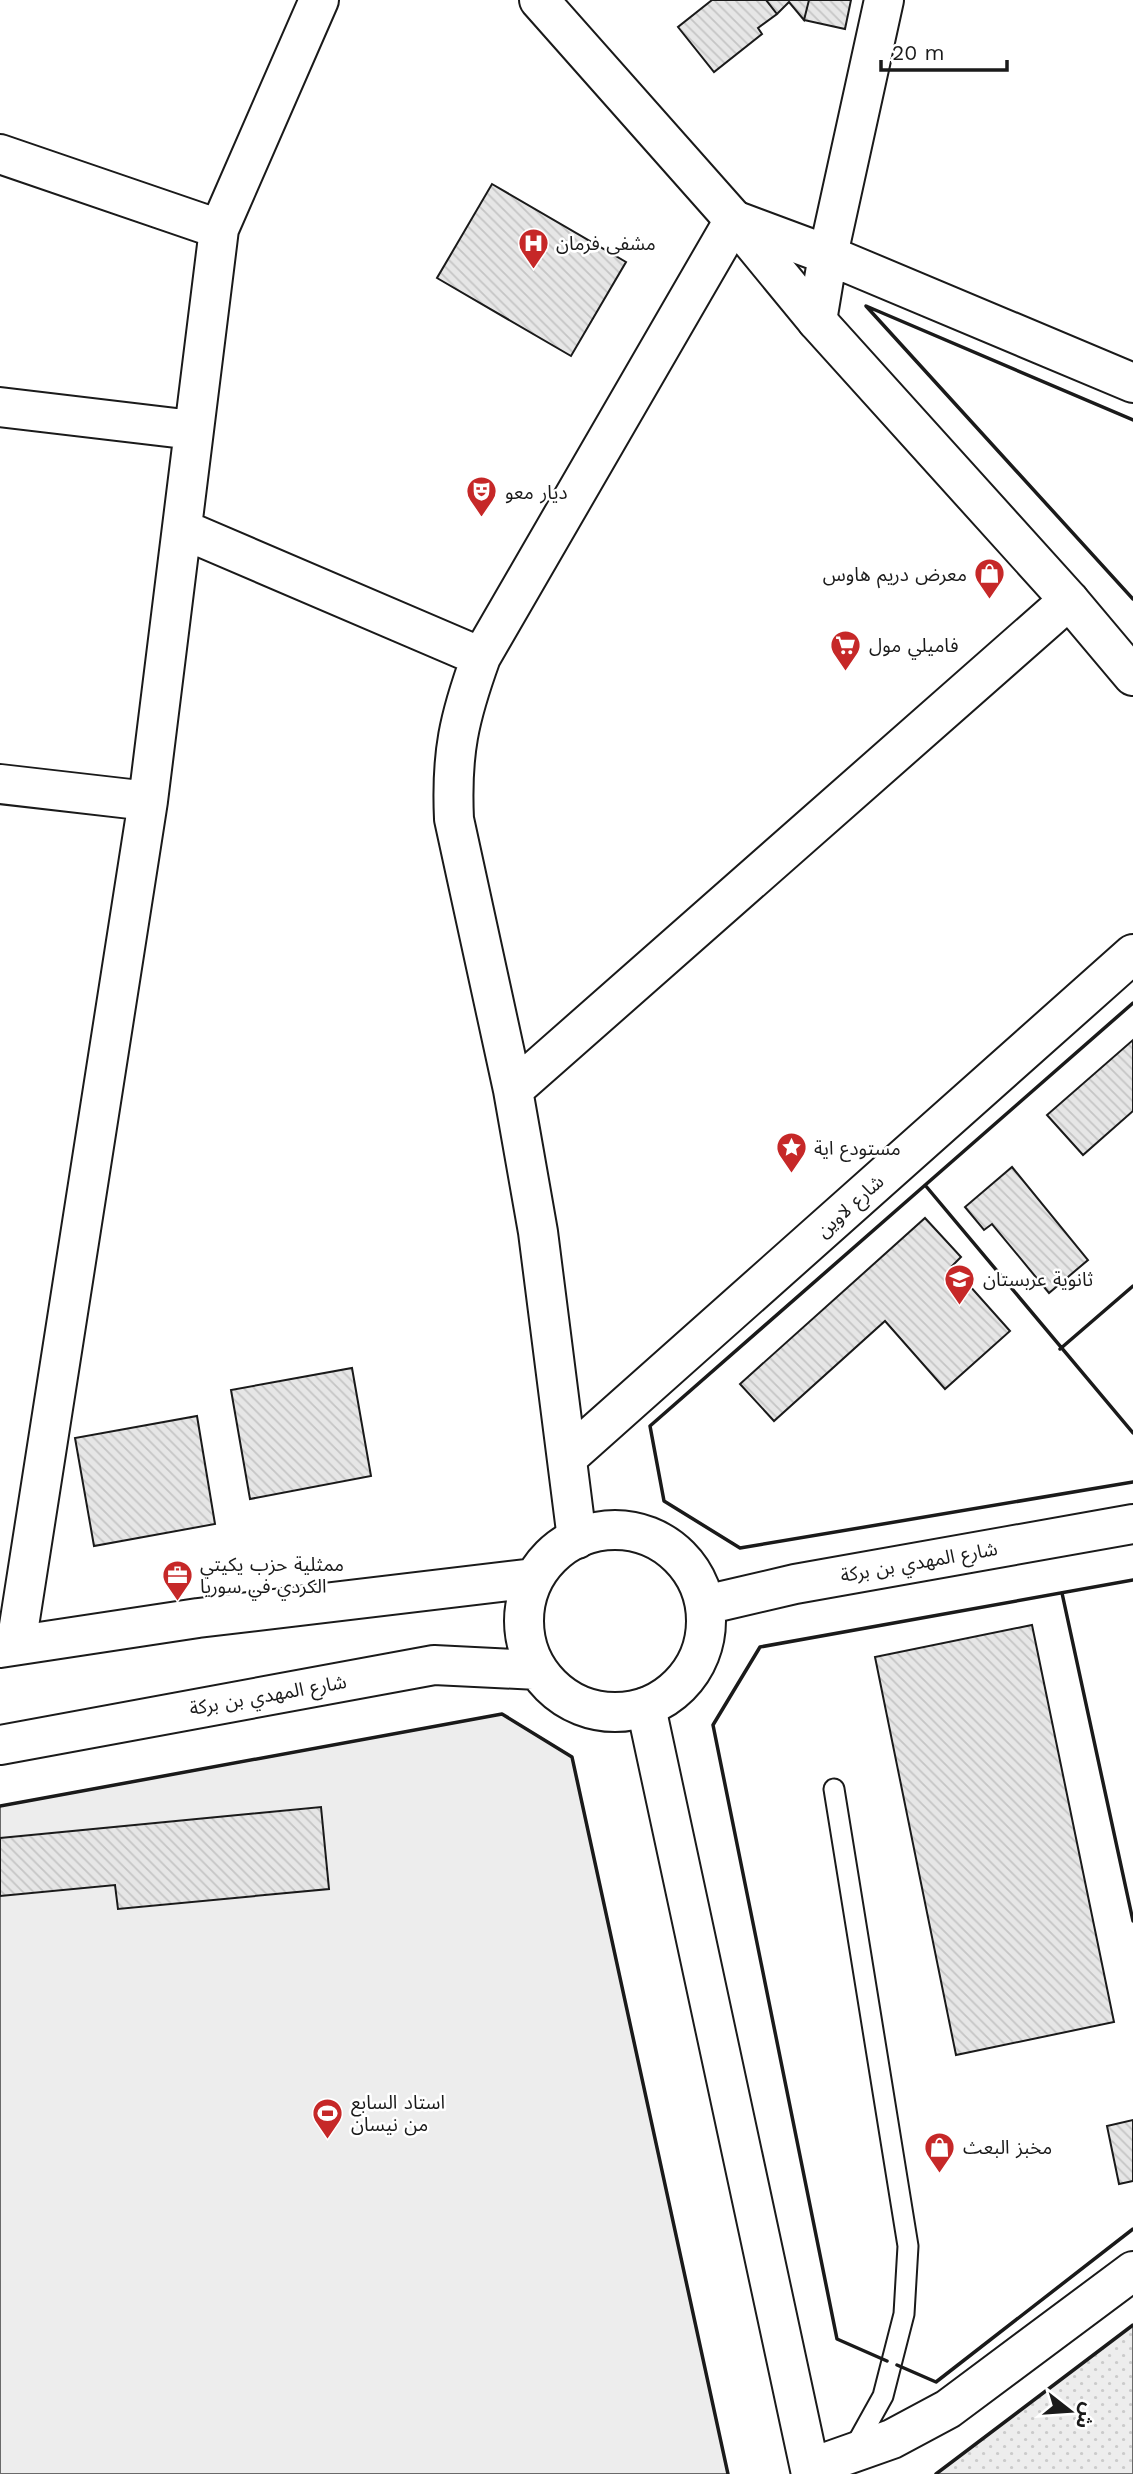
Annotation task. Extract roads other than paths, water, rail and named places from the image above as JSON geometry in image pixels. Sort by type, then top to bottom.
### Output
[{"type":"main road","points":[[319,0],[219,229],[148,801],[8,1647],[198,1618],[534,1578]]},
{"type":"main road","points":[[539,0],[734,220],[817,321],[1069,600],[1133,676]]},
{"type":"main road","points":[[817,321],[828,255],[884,0]]},
{"type":"main road","points":[[0,153],[219,229]]},
{"type":"main road","points":[[734,220],[1131,371]]},
{"type":"main road","points":[[577,1539],[538,1232],[513,1090],[454,819],[452,780],[456,740],[464,705],[481,657],[734,220]]},
{"type":"main road","points":[[0,407],[193,430]]},
{"type":"main road","points":[[182,529],[481,657]]},
{"type":"main road","points":[[513,1090],[1069,600]]},
{"type":"main road","points":[[0,784],[148,801]]},
{"type":"main road","name":"شارع لاوين","points":[[568,1457],[1133,954]]},
{"type":"main road","name":"شارع المهدي بن بركة","points":[[705,1605],[795,1584],[1133,1524]]},
{"type":"main road","points":[[603,1530],[631,1531],[658,1540],[680,1556],[696,1579],[705,1605],[705,1637],[694,1667],[673,1692],[646,1707],[616,1713],[586,1708],[559,1693],[538,1670],[526,1641],[525,1609],[534,1578],[552,1555],[577,1539],[603,1530]]},
{"type":"main road","name":"شارع المهدي بن بركة","points":[[0,1745],[434,1665],[538,1670]]},
{"type":"main road","points":[[646,1707],[810,2471],[892,2440],[948,2409],[1133,2271]]},
{"type":"lane","points":[[834,1788],[908,2246],[904,2314],[883,2396],[850,2455]]},
{"type":"place","name":"مشفى فرمان","points":[[533,270]]},
{"type":"place","name":"ديار معو","points":[[482,519]]},
{"type":"place","name":"معرض دريم هاوس","points":[[990,601]]},
{"type":"place","name":"فاميلي مول","points":[[846,672]]},
{"type":"place","name":"مستودع اية","points":[[791,1175]]},
{"type":"place","name":"ثانوية عربستان","points":[[960,1306]]},
{"type":"place","name":"ممثلية حزب يكيتي الكردي في سوريا","points":[[177,1602]]},
{"type":"place","name":"استاد السابع من نيسان","points":[[328,2140]]},
{"type":"place","name":"مخبز البعث","points":[[940,2174]]}]
